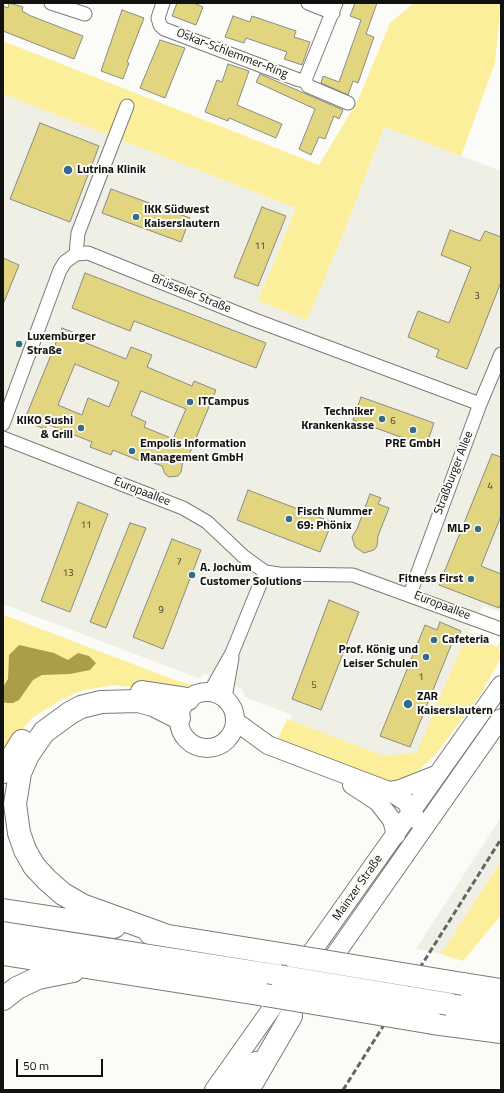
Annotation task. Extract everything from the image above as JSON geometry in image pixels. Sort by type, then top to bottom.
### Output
[{"type":"highway","points":[[3,772],[21,741],[40,721],[57,708],[78,698],[108,691],[138,691],[188,699]]},
{"type":"highway","points":[[165,935],[82,905],[63,894],[34,866],[25,850],[19,833],[15,804],[20,773],[28,755],[44,732],[81,707],[101,702],[138,701],[153,705],[179,718]]},
{"type":"highway","points":[[3,910],[501,990]]},
{"type":"highway","points":[[3,934],[279,976],[501,1012]]},
{"type":"highway","points":[[3,954],[96,970],[501,1032]]},
{"type":"highway","points":[[3,999],[17,988],[43,976],[66,971],[96,970]]},
{"type":"highway","points":[[248,1090],[291,1016]]},
{"type":"highway","points":[[444,1024],[501,1044]]},
{"type":"main road","name":"Mainzer Straße","points":[[214,1090],[501,685]]},
{"type":"main road","points":[[202,692],[218,695],[231,704],[235,721],[234,730],[229,738],[214,748],[196,746],[183,735],[179,718],[180,711],[188,699],[202,692]]},
{"type":"main road","name":"Mainzer Straße","points":[[233,1090],[291,1016],[501,718]]},
{"type":"main road","points":[[235,721],[268,745]]},
{"type":"main road","points":[[229,738],[268,745],[389,791],[401,798],[413,811],[417,821],[419,836]]},
{"type":"main road","points":[[326,768],[378,802],[392,820],[396,835]]},
{"type":"main road","points":[[389,791],[400,789],[438,774]]},
{"type":"street","points":[[51,3],[85,14]]},
{"type":"street","name":"Oskar-Schlemmer-Ring","points":[[163,3],[158,18],[160,25],[164,29],[299,80],[305,80],[308,86],[348,103]]},
{"type":"street","points":[[305,80],[335,8],[308,3]]},
{"type":"street","points":[[3,424],[60,270],[66,262],[76,254],[78,233],[127,106]]},
{"type":"street","name":"Brüsseler Straße","points":[[76,254],[88,253],[255,320],[480,404]]},
{"type":"street","name":"Straßburger Allee","points":[[410,594],[480,404],[501,354]]},
{"type":"street","name":"Europaallee","points":[[3,438],[183,508],[207,522],[237,551],[265,572],[279,574],[354,575],[410,594],[501,629]]},
{"type":"street","points":[[218,695],[232,653],[265,572]]},
{"type":"shaded area","points":[[414,3],[501,3],[495,63],[461,156],[384,127],[346,227],[307,320],[258,301],[296,208],[3,94],[3,41],[319,165],[358,100],[390,23]]},
{"type":"shaded area","points":[[3,94],[296,208],[258,301],[307,319],[346,227],[384,127],[501,171],[501,612],[483,606],[468,632],[418,752],[384,756],[290,720],[292,715],[245,697],[242,689],[205,674],[198,678],[3,604]]},
{"type":"shaded area","points":[[4,615],[175,680],[192,685],[171,692],[113,685],[80,691],[59,701],[32,718],[11,744],[3,757]]},
{"type":"shaded area","points":[[468,632],[497,647],[501,641],[499,650],[501,658],[479,697],[435,755],[419,770],[398,782],[371,778],[277,740],[287,719],[384,756],[417,752]]},
{"type":"shaded area","points":[[19,645],[54,653],[68,660],[78,653],[89,656],[96,663],[90,670],[70,674],[42,675],[33,680],[19,700],[13,703],[6,703],[3,701],[3,687],[8,679],[9,655]]},
{"type":"shaded area","points":[[501,817],[501,861],[441,954],[416,949]]},
{"type":"shaded area","points":[[501,861],[501,915],[463,961],[441,954]]},
{"type":"building","points":[[9,3],[23,7],[22,11],[31,16],[83,36],[74,59],[3,31],[3,6],[8,8]]},
{"type":"building","points":[[177,3],[194,3],[203,7],[196,25],[172,16]]},
{"type":"building","points":[[355,3],[377,3],[366,34],[374,37],[358,83],[353,81],[348,95],[321,83],[323,76],[339,82],[361,20],[350,16]]},
{"type":"building","points":[[122,10],[144,18],[127,62],[129,63],[123,79],[101,71]]},
{"type":"building","points":[[233,16],[250,22],[252,16],[296,31],[294,37],[310,42],[302,65],[284,59],[287,52],[246,38],[244,43],[225,37]]},
{"type":"building","points":[[160,40],[185,48],[165,98],[140,88]]},
{"type":"building","points":[[228,64],[249,71],[237,105],[282,124],[276,138],[229,118],[228,121],[205,112],[217,80],[222,82]]},
{"type":"building","points":[[260,74],[343,110],[339,119],[334,116],[325,139],[319,137],[311,155],[299,149],[315,109],[256,82]]},
{"type":"building","name":"Lutrina Klinik","points":[[40,123],[99,146],[70,222],[10,199]]},
{"type":"building","points":[[111,189],[190,218],[181,242],[102,213]]},
{"type":"building","points":[[262,207],[286,216],[258,286],[234,277]]},
{"type":"building","points":[[450,230],[480,241],[485,231],[501,237],[501,282],[467,369],[436,357],[439,350],[408,337],[418,311],[449,323],[471,267],[441,255]]},
{"type":"building","points":[[3,258],[19,265],[4,302],[3,302]]},
{"type":"building","points":[[85,273],[266,343],[256,368],[134,321],[130,331],[72,308]]},
{"type":"building","name":"ITCampus","points":[[62,328],[83,336],[81,341],[126,359],[131,347],[152,355],[147,367],[192,386],[194,381],[216,390],[186,462],[183,461],[181,472],[178,476],[169,477],[165,474],[162,466],[141,458],[140,461],[113,450],[111,455],[90,447],[92,442],[47,424],[45,429],[24,421]],"holes":[[[75,364],[119,382],[109,407],[88,398],[82,415],[58,405]],[[141,391],[186,409],[173,439],[144,427],[146,422],[131,415]]]},
{"type":"building","points":[[361,397],[434,423],[426,446],[353,420]]},
{"type":"building","points":[[492,454],[501,457],[501,516],[481,566],[501,574],[501,603],[499,608],[439,585]]},
{"type":"building","points":[[248,490],[332,522],[320,552],[237,520]]},
{"type":"building","points":[[370,494],[381,498],[378,504],[389,508],[378,536],[377,546],[374,550],[364,553],[355,547],[352,537],[357,529]]},
{"type":"building","points":[[78,502],[108,514],[70,612],[41,601]]},
{"type":"building","points":[[130,523],[146,528],[106,628],[90,622]]},
{"type":"building","points":[[172,539],[201,550],[163,649],[133,637]]},
{"type":"building","points":[[329,600],[359,612],[321,710],[292,699]]},
{"type":"building","points":[[440,622],[461,631],[457,640],[454,638],[410,747],[380,736],[425,625],[437,630]]},
{"type":"railway","points":[[343,1090],[501,839]]},
{"type":"place","name":"Lutrina Klinik","points":[[68,170]]},
{"type":"place","name":"IKK Südwest Kaiserslautern","points":[[136,217]]},
{"type":"place","name":"Luxemburger Straße","points":[[19,344]]},
{"type":"place","name":"ITCampus","points":[[190,402]]},
{"type":"place","name":"Techniker Krankenkasse","points":[[382,419]]},
{"type":"place","name":"KIKO Sushi & Grill","points":[[81,428]]},
{"type":"place","name":"PRE GmbH","points":[[413,430]]},
{"type":"place","name":"Empolis Information Management GmbH","points":[[132,451]]},
{"type":"place","name":"Fisch Nummer 69: Phönix","points":[[289,519]]},
{"type":"place","name":"MLP","points":[[478,529]]},
{"type":"place","name":"A. Jochum Customer Solutions","points":[[192,575]]},
{"type":"place","name":"Fitness First","points":[[471,579]]},
{"type":"place","name":"Cafeteria","points":[[434,640]]},
{"type":"place","name":"Prof. König und Leiser Schulen","points":[[426,657]]},
{"type":"place","name":"ZAR Kaiserslautern","points":[[408,704]]}]
